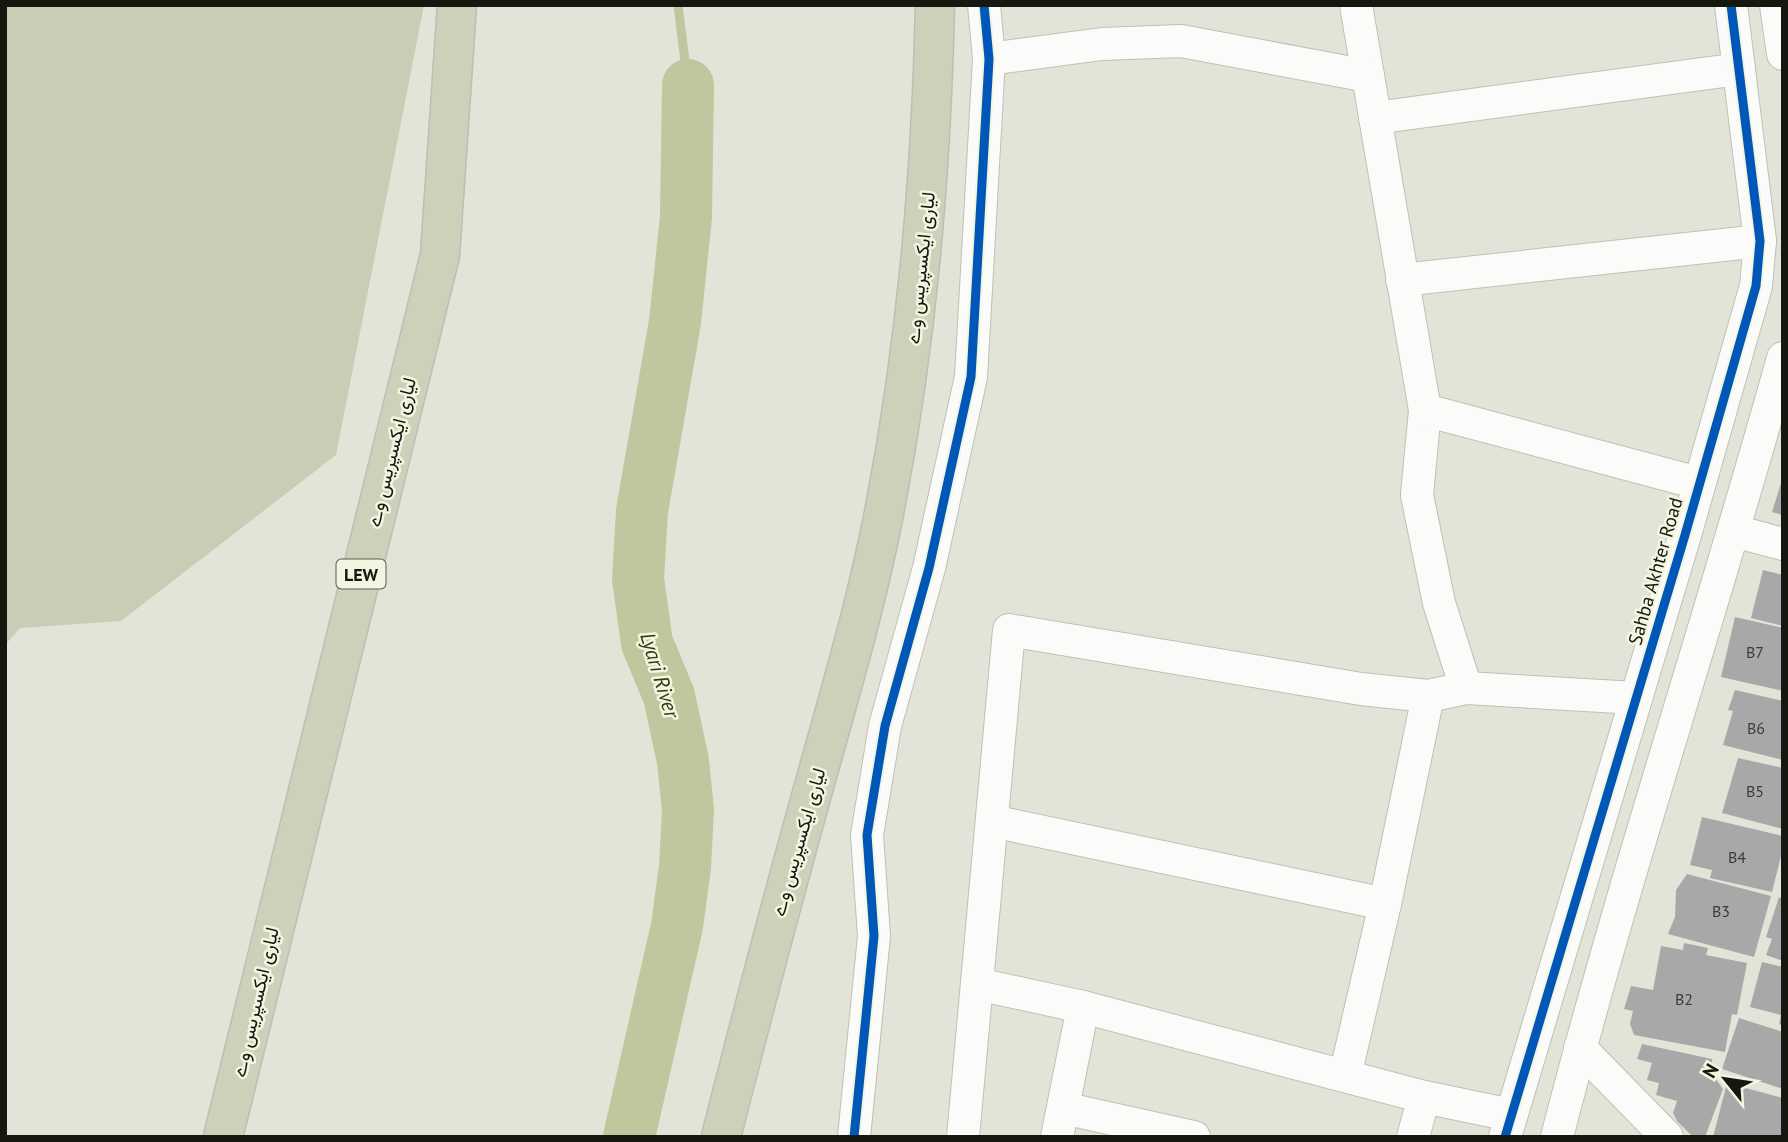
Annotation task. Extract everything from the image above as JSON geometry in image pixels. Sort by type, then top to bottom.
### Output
[{"type":"highway","name":"لیاری ایکسپریس وے","points":[[223,1137],[440,255],[457,5]]},
{"type":"highway","name":"لیاری ایکسپریس وے","points":[[721,1137],[769,945],[842,687],[884,516],[900,429],[922,256],[930,170],[935,5]]},
{"type":"street","points":[[854,1137],[874,936],[867,835],[885,726],[929,568],[971,377],[989,59],[984,5]]},
{"type":"street","points":[[1356,5],[1425,410],[1417,495],[1440,603],[1466,688]]},
{"type":"street","name":"Sahba Akhter Road","points":[[1508,1126],[1756,286],[1760,241],[1731,5]]},
{"type":"street","points":[[1776,5],[1783,54]]},
{"type":"street","points":[[989,59],[1102,44],[1181,41],[1368,76]]},
{"type":"street","points":[[1375,118],[1739,69]]},
{"type":"street","points":[[1402,280],[1760,241]]},
{"type":"street","points":[[1557,1137],[1580,1048],[1783,358]]},
{"type":"street","points":[[1425,410],[1698,483]]},
{"type":"street","points":[[1734,531],[1783,544]]},
{"type":"street","points":[[963,1137],[1009,630],[1361,689],[1428,696],[1466,688],[1636,698]]},
{"type":"street","points":[[1345,1076],[1385,904],[1428,696]]},
{"type":"street","points":[[992,821],[1385,904]]},
{"type":"street","points":[[977,984],[1083,1007],[1424,1097],[1508,1126]]},
{"type":"street","points":[[1083,1007],[1060,1122],[1194,1137]]},
{"type":"street","points":[[1580,1048],[1667,1137]]},
{"type":"street","points":[[1413,1137],[1424,1097]]},
{"type":"green space","points":[[5,5],[424,5],[336,455],[121,621],[20,628],[5,645]]},
{"type":"building","points":[[1783,480],[1783,515],[1772,512]]},
{"type":"building","points":[[1763,570],[1783,575],[1783,626],[1751,618]]},
{"type":"building","points":[[1735,617],[1783,628],[1783,691],[1721,677]]},
{"type":"building","points":[[1735,690],[1783,701],[1783,760],[1723,745],[1733,711],[1728,710]]},
{"type":"building","points":[[1738,758],[1783,768],[1783,829],[1722,813]]},
{"type":"building","points":[[1702,817],[1783,836],[1783,848],[1772,892],[1710,878],[1712,870],[1690,865]]},
{"type":"building","points":[[1687,874],[1771,896],[1754,957],[1668,934],[1675,917],[1676,890]]},
{"type":"building","points":[[1779,897],[1783,899],[1783,961],[1766,955],[1772,939],[1766,937]]},
{"type":"building","points":[[1684,943],[1708,948],[1706,955],[1747,963],[1737,1015],[1732,1014],[1725,1052],[1634,1035],[1630,1024],[1633,1011],[1624,1009],[1631,986],[1653,990],[1661,946],[1683,950]]},
{"type":"building","points":[[1762,962],[1783,967],[1783,1025],[1779,1024],[1781,1015],[1750,1007]]},
{"type":"building","points":[[1739,1018],[1783,1032],[1783,1089],[1722,1069]]},
{"type":"building","points":[[1642,1044],[1712,1059],[1713,1075],[1723,1089],[1705,1137],[1693,1137],[1677,1121],[1673,1113],[1677,1101],[1656,1095],[1659,1083],[1647,1080],[1652,1063],[1637,1059]]},
{"type":"building","points":[[1727,1083],[1783,1098],[1783,1137],[1713,1137]]},
{"type":"waterway","points":[[678,5],[688,85]]},
{"type":"waterway","name":"Lyari River","points":[[629,1137],[677,926],[685,867],[688,810],[683,761],[669,696],[647,643],[638,579],[642,511],[675,322],[686,217],[688,85]]},
{"type":"cycle path","points":[[854,1137],[874,936],[867,835],[885,726],[929,568],[971,377],[989,59],[984,5]]},
{"type":"cycle path","points":[[1505,1137],[1685,535],[1756,286],[1760,241],[1731,5]]}]
